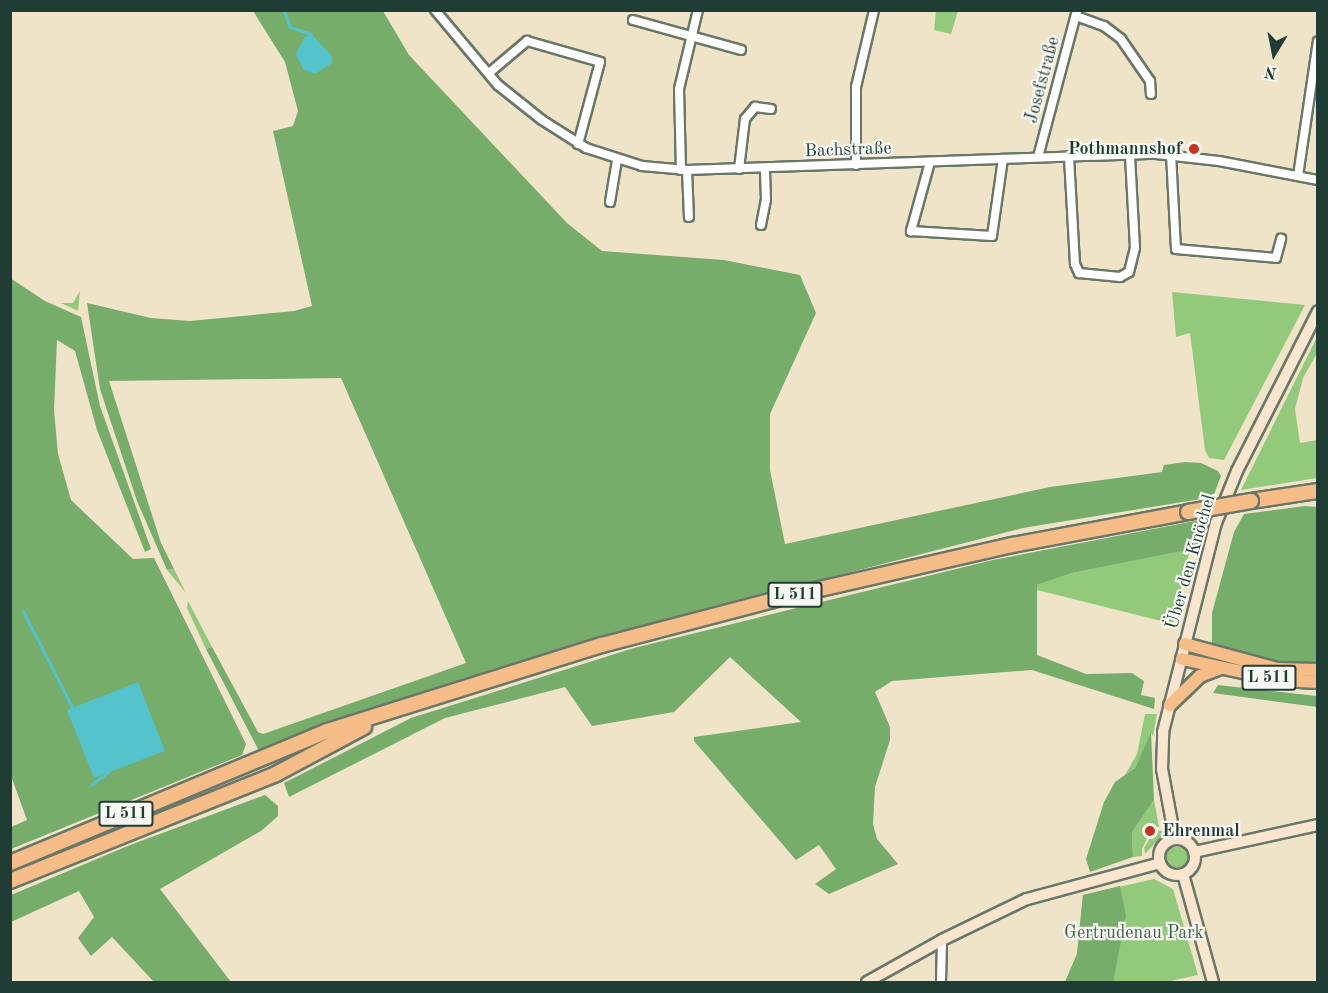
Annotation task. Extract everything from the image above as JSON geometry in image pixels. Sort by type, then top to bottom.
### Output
[{"type":"highway","name":"L 511","points":[[10,863],[327,731],[602,645],[789,596],[1012,545],[1251,501],[1317,493]]},
{"type":"highway","name":"L 511","points":[[10,881],[276,774],[409,707]]},
{"type":"main road","name":"L 511","points":[[1185,644],[1277,669],[1317,670]]},
{"type":"main road","name":"L 511","points":[[1182,659],[1279,680],[1317,682]]},
{"type":"main road","name":"L 511","points":[[1170,705],[1200,676],[1221,668]]},
{"type":"street","name":"Bachstraße","points":[[435,10],[489,73],[542,120],[579,144],[617,160],[684,170],[1171,154],[1317,180]]},
{"type":"street","points":[[689,216],[679,89],[698,10]]},
{"type":"street","points":[[856,165],[856,87],[874,10]]},
{"type":"street","points":[[1077,13],[1104,26],[1121,39],[1150,81],[1151,94]]},
{"type":"street","name":"Josefstraße","points":[[1038,157],[1077,13]]},
{"type":"street","points":[[633,20],[741,50]]},
{"type":"street","points":[[489,73],[526,41],[600,62],[579,144]]},
{"type":"street","points":[[1298,176],[1317,41]]},
{"type":"street","points":[[739,169],[745,119],[755,107],[771,109]]},
{"type":"street","points":[[1171,154],[1176,249],[1276,258],[1281,239]]},
{"type":"street","points":[[1069,157],[1075,264],[1079,273],[1120,277],[1129,272],[1135,248],[1130,155]]},
{"type":"street","points":[[930,162],[910,231],[992,236],[1004,159]]},
{"type":"street","points":[[610,202],[617,160]]},
{"type":"street","points":[[761,225],[766,200],[765,168]]},
{"type":"street","name":"Über den Knöchel","points":[[1175,839],[1161,752],[1185,644],[1221,510],[1317,311]]},
{"type":"street","points":[[1194,852],[1317,825]]},
{"type":"street","points":[[1175,839],[1185,841],[1194,852],[1191,867],[1183,874],[1172,874],[1160,863],[1160,850],[1175,839]]},
{"type":"street","points":[[867,982],[942,940],[1027,899],[1160,863]]},
{"type":"street","points":[[1183,874],[1213,982]]},
{"type":"street","points":[[941,982],[942,940]]},
{"type":"green space","points":[[253,11],[383,11],[409,55],[567,223],[602,251],[724,260],[800,275],[816,313],[770,414],[770,470],[785,544],[1050,487],[1162,472],[1164,465],[1185,462],[1201,463],[1218,471],[1221,476],[1213,497],[1023,528],[634,628],[340,719],[259,751],[206,649],[212,647],[258,732],[263,734],[466,663],[341,378],[109,381],[161,543],[174,569],[167,570],[137,501],[100,389],[87,303],[151,318],[190,321],[294,311],[312,306],[273,131],[293,126],[298,111],[285,62]]},
{"type":"green space","points":[[936,11],[958,11],[951,34],[934,30]]},
{"type":"green space","points":[[10,278],[45,301],[81,317],[100,406],[151,549],[145,552],[97,430],[75,351],[57,340],[54,410],[58,454],[71,500],[133,559],[154,558],[246,744],[242,755],[11,849],[11,827],[27,820],[10,773]]},
{"type":"green space","points":[[80,291],[78,311],[61,303],[73,303]]},
{"type":"green space","points":[[1172,292],[1305,305],[1224,460],[1209,458],[1205,450],[1190,333],[1176,337]]},
{"type":"green space","points":[[1317,337],[1317,353],[1303,378],[1295,409],[1300,443],[1317,440],[1317,478],[1241,490]]},
{"type":"green space","points":[[1305,506],[1317,507],[1317,666],[1300,668],[1232,654],[1212,645],[1212,613],[1234,532],[1244,514]]},
{"type":"green space","points":[[1205,519],[1197,548],[1072,573],[1037,585],[1037,655],[1086,674],[1132,673],[1144,681],[1141,695],[1155,698],[1154,709],[1032,670],[892,681],[875,692],[890,727],[890,740],[875,787],[873,824],[877,839],[898,864],[829,894],[815,884],[836,869],[819,845],[796,860],[694,741],[694,737],[801,722],[730,657],[674,712],[592,726],[565,687],[445,718],[289,797],[284,783],[411,718],[634,648],[993,560]]},
{"type":"green space","points":[[1190,549],[1173,624],[1037,590],[1037,585],[1072,573]]},
{"type":"green space","points":[[174,569],[186,593],[167,570]]},
{"type":"green space","points":[[188,601],[212,647],[206,649],[187,608]]},
{"type":"green space","points":[[1218,685],[1317,696],[1317,707],[1213,693]]},
{"type":"green space","points":[[1145,714],[1157,714],[1153,736],[1151,733],[1135,768],[1125,775],[1137,754]]},
{"type":"green space","points":[[1151,732],[1154,800],[1132,832],[1133,857],[1090,872],[1086,859],[1104,802],[1115,782],[1135,768]]},
{"type":"green space","points":[[265,795],[278,806],[278,816],[261,831],[160,889],[231,982],[154,982],[112,937],[91,956],[78,938],[94,917],[79,891],[11,922],[11,895],[130,845]]},
{"type":"green space","points":[[1154,800],[1159,827],[1152,828],[1142,849],[1142,856],[1133,857],[1132,832]]},
{"type":"green space","points":[[1155,830],[1162,831],[1161,837],[1145,854],[1144,848]]},
{"type":"green space","points":[[1177,847],[1187,854],[1188,858],[1181,868],[1177,869],[1167,862],[1166,858],[1173,848]]},
{"type":"green space","name":"Gertrudenau Park","points":[[1154,879],[1173,889],[1198,975],[1166,982],[1065,982],[1077,954],[1083,895]]},
{"type":"green space","points":[[1120,886],[1126,916],[1113,982],[1065,982],[1077,954],[1083,895]]},
{"type":"water","points":[[311,34],[332,56],[332,63],[315,74],[303,69],[296,54],[304,38]]},
{"type":"water","points":[[138,682],[165,751],[94,778],[67,710]]},
{"type":"waterway","points":[[284,10],[290,27],[311,34]]},
{"type":"waterway","points":[[23,611],[73,709]]},
{"type":"waterway","points":[[91,785],[108,772]]},
{"type":"place","name":"Pothmannshof","points":[[1194,149]]},
{"type":"place","name":"Ehrenmal","points":[[1150,831]]}]
